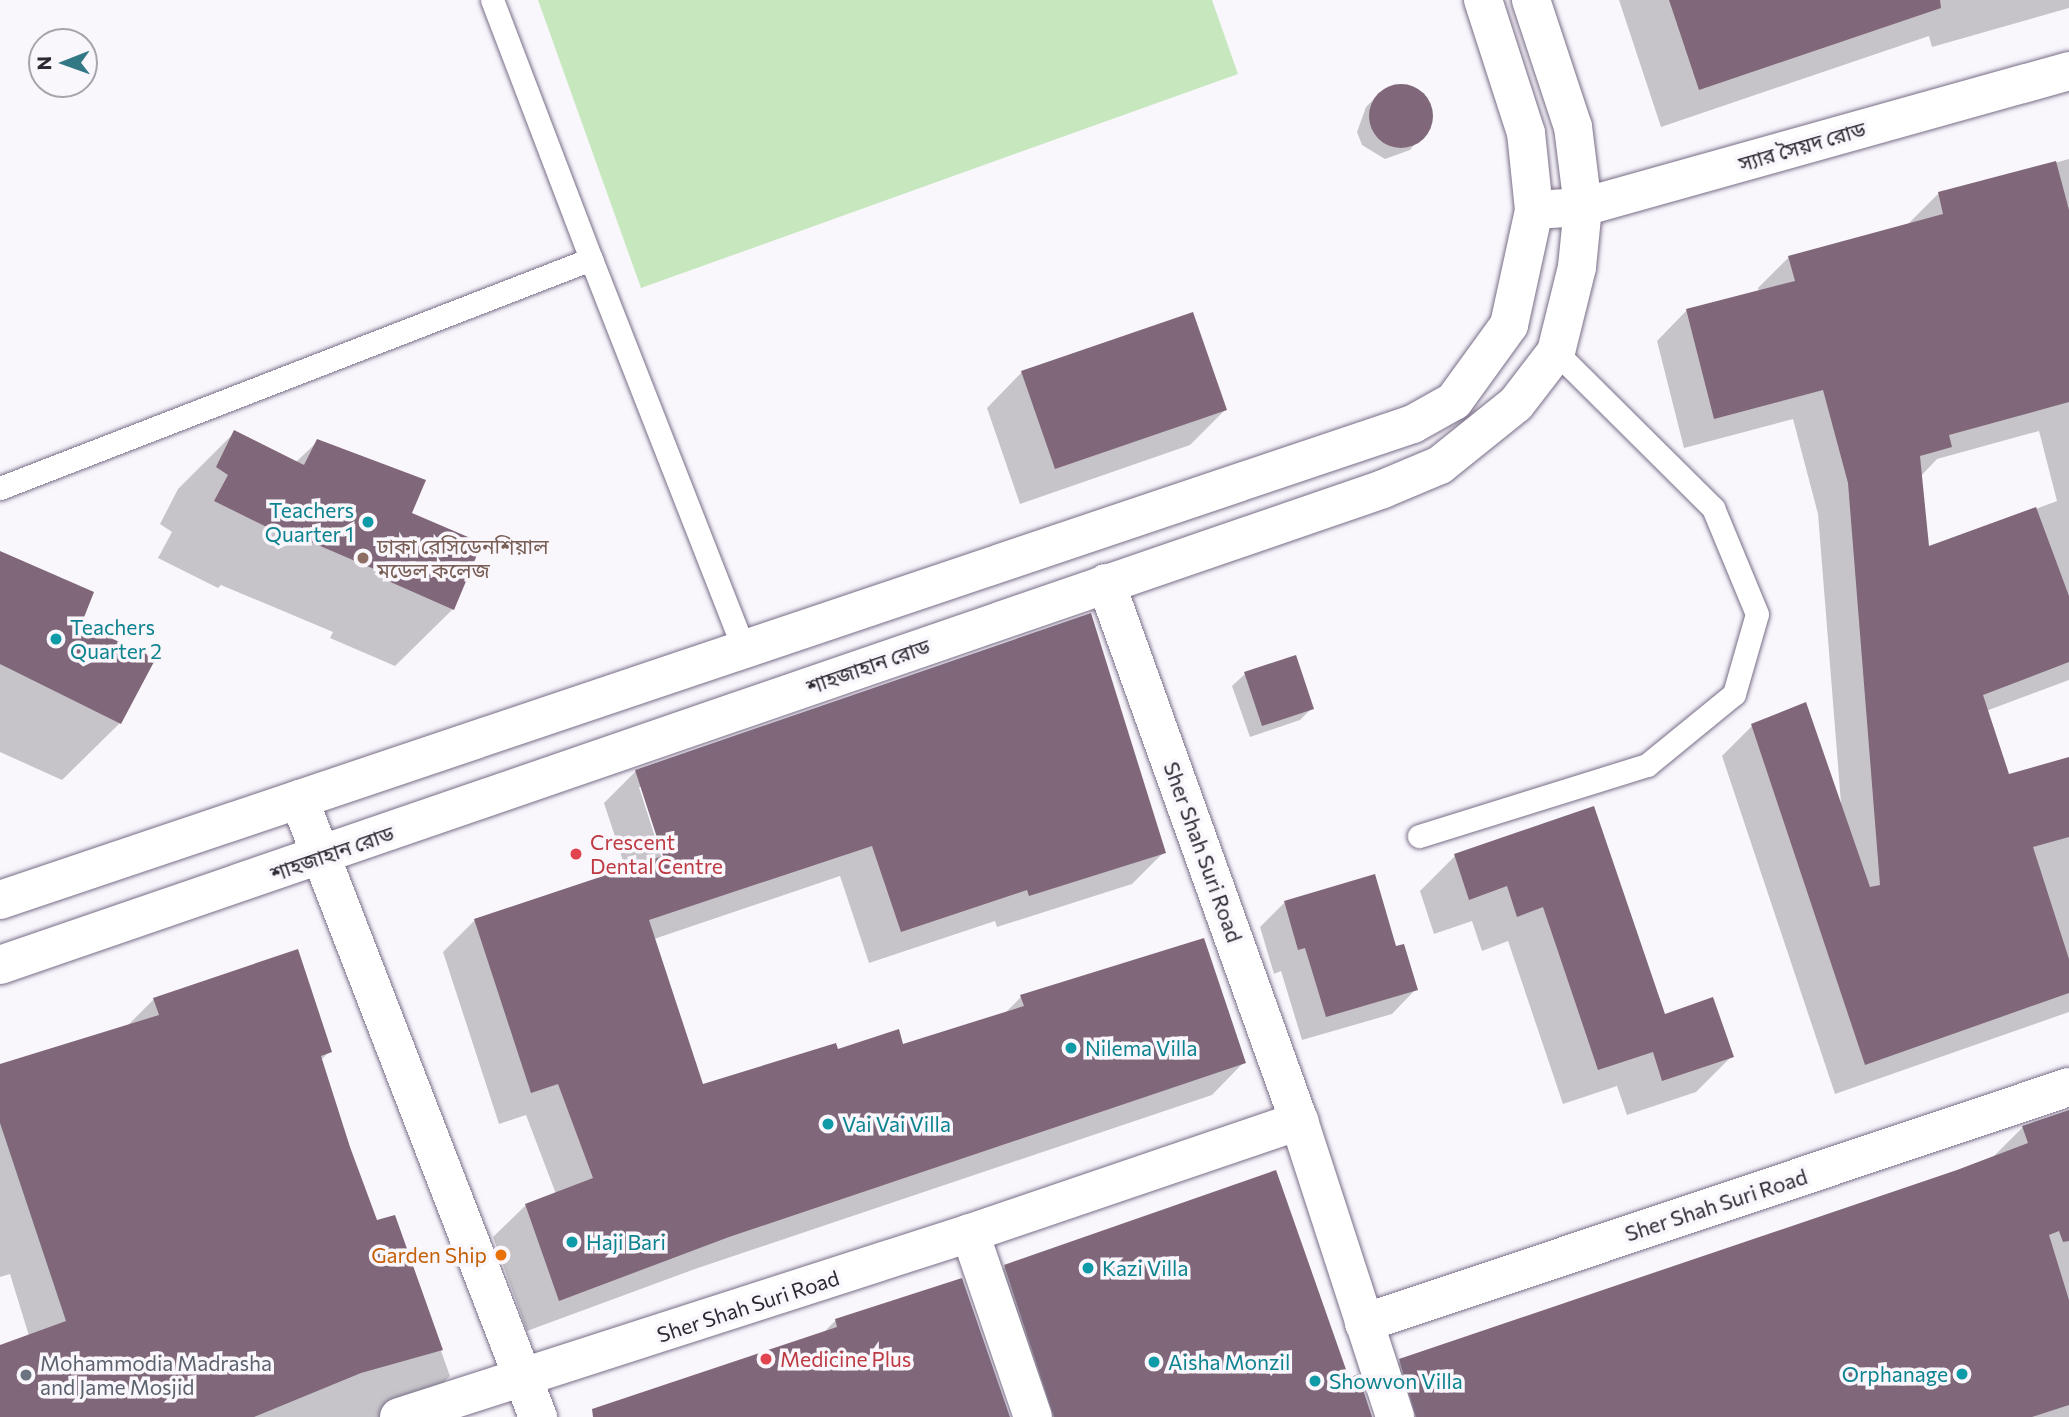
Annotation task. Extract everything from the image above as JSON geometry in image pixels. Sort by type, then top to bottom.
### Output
[{"type":"street","points":[[0,900],[1413,424],[1454,401],[1509,325],[1534,210],[1526,133],[1483,0]]},
{"type":"street","name":"শাহজাহান রোড","points":[[0,965],[319,858],[1383,489],[1440,465],[1517,404],[1556,352],[1577,267],[1583,207],[1573,127],[1531,0]]},
{"type":"street","name":"স্যার সৈয়দ রোড","points":[[1534,210],[1583,207],[2069,71]]},
{"type":"street","name":"Sher Shah Suri Road","points":[[1107,583],[1299,1121],[1395,1417]]},
{"type":"street","points":[[299,799],[319,858],[526,1379],[538,1417]]},
{"type":"street","name":"Sher Shah Suri Road","points":[[1364,1323],[2069,1087]]},
{"type":"street","name":"Sher Shah Suri Road","points":[[399,1417],[526,1379],[970,1233],[1299,1121]]},
{"type":"street","points":[[970,1233],[1033,1417]]},
{"type":"lane","points":[[492,0],[744,649]]},
{"type":"lane","points":[[0,488],[591,259]]},
{"type":"lane","points":[[1419,836],[1647,765],[1734,694],[1754,628],[1757,614],[1713,508],[1556,352]]},
{"type":"green space","points":[[538,0],[1212,0],[1238,74],[641,288]]},
{"type":"building","points":[[1669,0],[1940,0],[1941,8],[1699,90]]},
{"type":"building","points":[[1401,84],[1424,93],[1433,116],[1424,139],[1401,148],[1378,139],[1369,116],[1378,93]]},
{"type":"building","points":[[2056,161],[2069,210],[2069,402],[1949,435],[1952,447],[1920,456],[1929,546],[2036,507],[2069,596],[2069,662],[1983,695],[2009,774],[2069,757],[2069,837],[2033,847],[2069,959],[2069,993],[1865,1065],[1751,724],[1806,702],[1870,887],[1880,885],[1848,483],[1823,390],[1714,419],[1686,309],[1795,281],[1788,256],[1943,214],[1938,192]]},
{"type":"building","points":[[1193,312],[1227,410],[1055,469],[1021,371]]},
{"type":"building","name":"Teachers Quarter 1","points":[[234,430],[304,465],[317,439],[426,480],[412,513],[482,543],[454,610],[386,580],[388,575],[278,528],[277,532],[214,501],[228,475],[216,467]]},
{"type":"building","name":"Teachers Quarter 2","points":[[0,551],[94,592],[81,625],[156,658],[121,724],[0,664]]},
{"type":"building","points":[[1091,613],[1166,853],[1029,896],[1027,890],[901,932],[872,846],[649,920],[703,1084],[836,1043],[838,1049],[899,1029],[903,1044],[1024,1006],[1020,995],[1204,938],[1246,1063],[729,1237],[559,1301],[525,1204],[593,1178],[558,1084],[531,1093],[474,919],[663,856],[635,770]]},
{"type":"building","points":[[1296,655],[1314,709],[1262,726],[1244,672]]},
{"type":"building","points":[[1594,806],[1665,1014],[1713,997],[1734,1057],[1662,1081],[1653,1052],[1598,1070],[1543,907],[1517,917],[1507,886],[1469,900],[1454,854]]},
{"type":"building","points":[[1375,874],[1396,946],[1404,944],[1418,990],[1326,1017],[1305,948],[1298,950],[1284,901]]},
{"type":"building","points":[[298,949],[332,1052],[321,1056],[350,1147],[377,1220],[395,1215],[443,1350],[361,1373],[254,1417],[0,1417],[0,1345],[66,1321],[0,1123],[0,1064],[159,1015],[153,998]]},
{"type":"building","points":[[2069,1110],[2069,1241],[2063,1242],[2059,1231],[2049,1235],[2069,1300],[2069,1405],[2032,1417],[1416,1417],[1399,1359],[1957,1170],[2028,1143],[2022,1126]]},
{"type":"building","points":[[1276,1170],[1349,1378],[1358,1374],[1372,1417],[1054,1417],[1004,1265]]},
{"type":"building","points":[[962,1278],[1010,1417],[593,1417],[592,1409],[837,1327],[835,1319]]},
{"type":"place","name":"Teachers Quarter 1","points":[[368,522]]},
{"type":"place","name":"ঢাকা রেসিডেনশিয়াল মডেল কলেজ","points":[[363,558]]},
{"type":"place","name":"Teachers Quarter 2","points":[[56,639]]},
{"type":"place","name":"Crescent Dental Centre","points":[[576,854]]},
{"type":"place","name":"Nilema Villa","points":[[1071,1048]]},
{"type":"place","name":"Vai Vai Villa","points":[[828,1124]]},
{"type":"place","name":"Haji Bari","points":[[572,1242]]},
{"type":"place","name":"Garden Ship","points":[[501,1255]]},
{"type":"place","name":"Kazi Villa","points":[[1088,1268]]},
{"type":"place","name":"Medicine Plus","points":[[766,1359]]},
{"type":"place","name":"Aisha Monzil","points":[[1154,1362]]},
{"type":"place","name":"Orphanage","points":[[1962,1374]]},
{"type":"place","name":"Mohammodia Madrasha and Jame Mosjid","points":[[26,1375]]},
{"type":"place","name":"Showvon Villa","points":[[1315,1381]]}]
